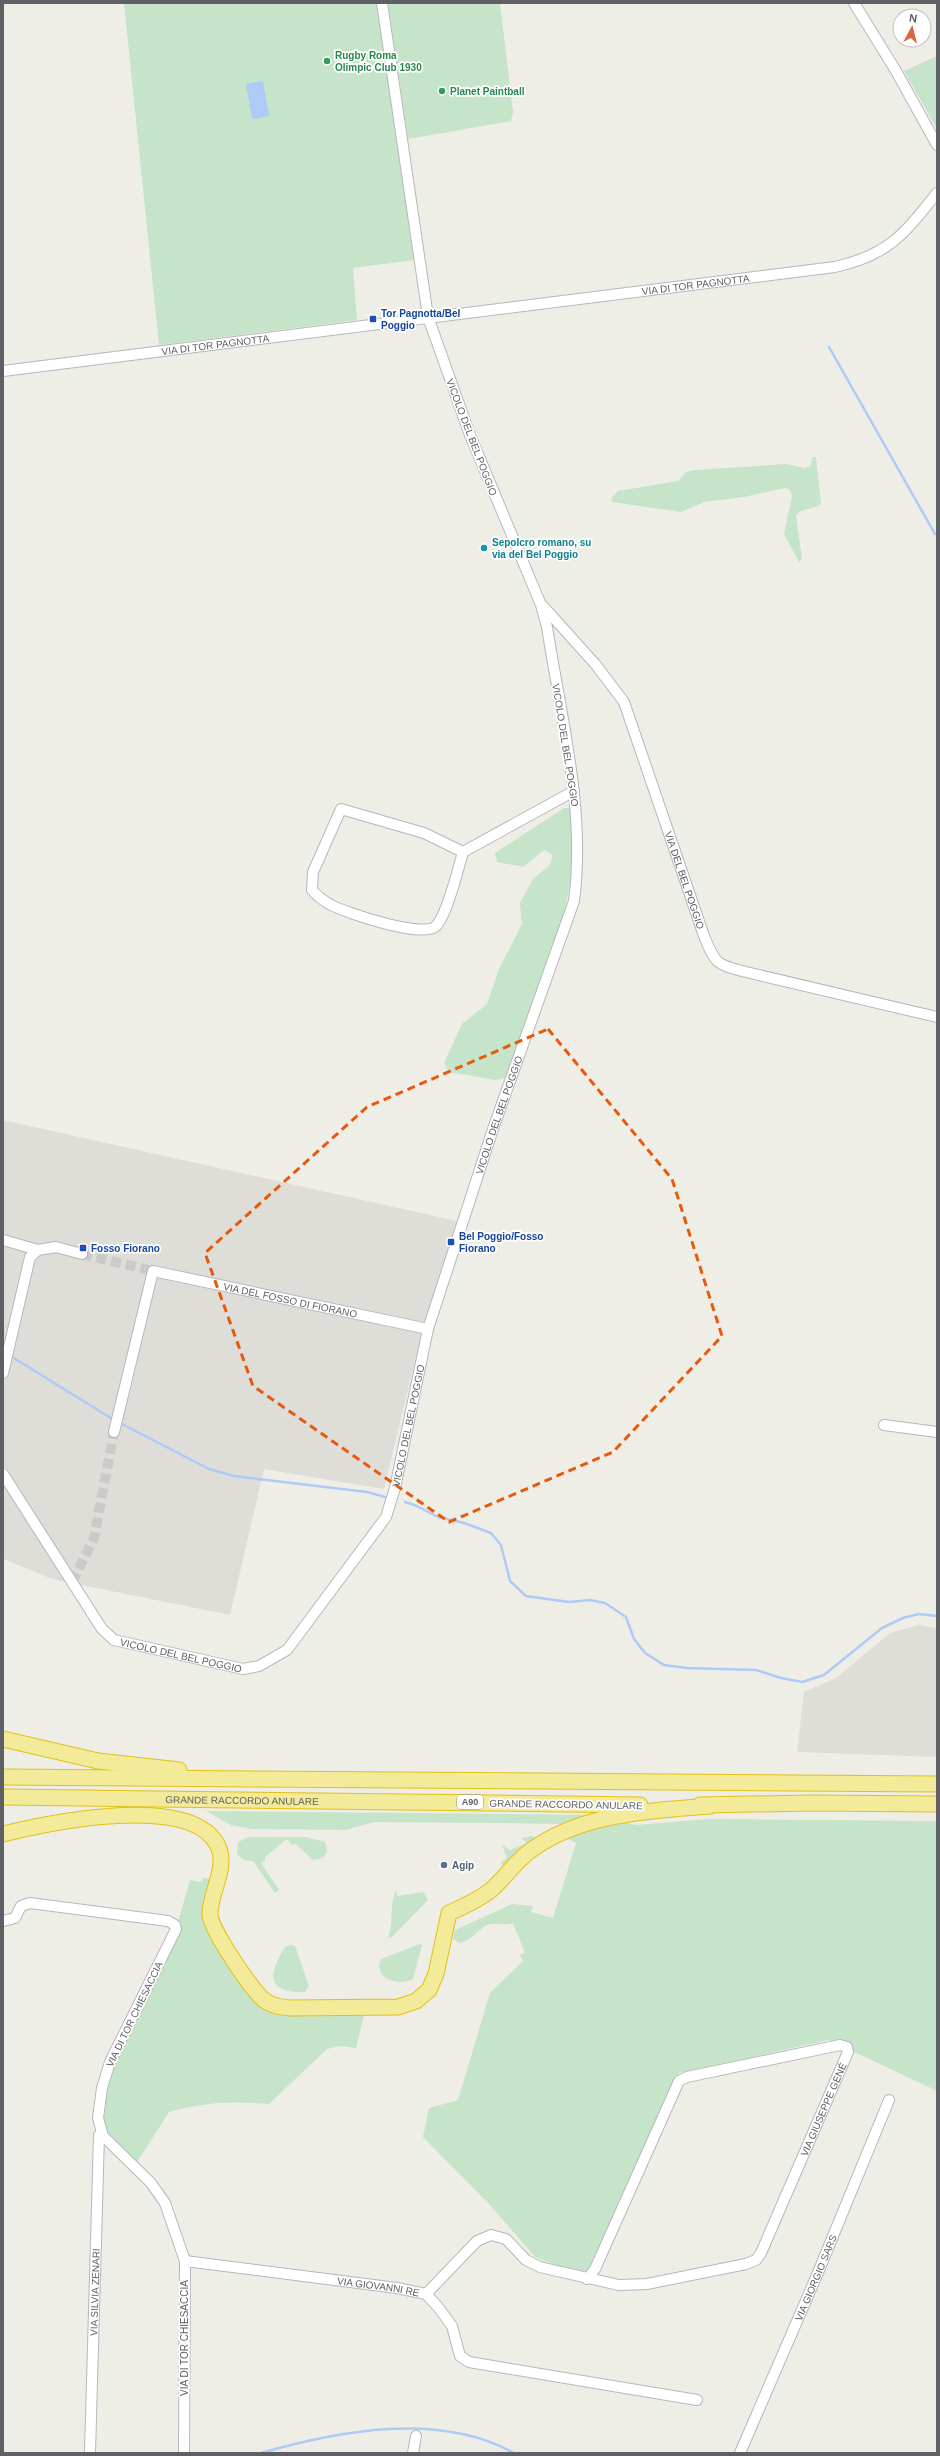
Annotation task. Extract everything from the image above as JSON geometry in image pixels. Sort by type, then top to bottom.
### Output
[{"type":"highway","points":[[3,1739],[98,1761],[258,1779]]},
{"type":"highway","name":"GRANDE RACCORDO ANULARE","points":[[3,1777],[937,1784]]},
{"type":"highway","name":"GRANDE RACCORDO ANULARE","points":[[3,1796],[710,1806],[811,1803],[937,1804]]},
{"type":"highway","points":[[3,1834],[56,1822],[92,1817],[162,1817],[194,1824],[214,1839],[220,1855],[217,1886],[211,1908],[212,1923],[261,1997],[270,2004],[284,2008],[388,2007],[410,2004],[425,1994],[436,1974],[449,1913],[472,1903],[491,1890],[530,1851],[573,1828],[607,1818],[638,1812],[710,1806]]},
{"type":"street","points":[[382,3],[428,317]]},
{"type":"street","points":[[854,3],[896,71],[937,146]]},
{"type":"street","name":"VIA DI TOR PAGNOTTA","points":[[3,371],[428,317],[799,273],[850,264],[872,256],[890,246],[937,193]]},
{"type":"street","name":"VICOLO DEL BEL POGGIO","points":[[3,1474],[102,1629],[114,1640],[243,1669],[259,1666],[287,1650],[386,1517],[395,1488],[428,1329],[493,1129],[574,901],[578,869],[579,838],[574,791],[547,627],[541,605],[470,435],[428,317]]},
{"type":"street","name":"VIA DEL BEL POGGIO","points":[[541,605],[596,665],[624,702],[704,936],[716,961],[722,965],[746,972],[937,1017]]},
{"type":"street","points":[[463,852],[424,833],[341,809],[314,872],[312,890],[332,905],[407,930],[427,930],[437,924],[447,902],[463,852],[574,791]]},
{"type":"street","points":[[3,1240],[38,1250],[56,1247],[82,1254]]},
{"type":"street","points":[[3,1372],[30,1256],[38,1250]]},
{"type":"street","name":"VIA DEL FOSSO DI FIORANO","points":[[114,1432],[152,1270],[428,1329]]},
{"type":"street","points":[[884,1425],[937,1432]]},
{"type":"street","name":"VIA DI TOR CHIESACCIA","points":[[3,1921],[15,1918],[21,1906],[30,1903],[168,1921],[175,1925],[176,1929],[118,2044],[106,2073],[98,2115],[101,2133],[161,2196],[171,2214],[185,2261],[184,2453]]},
{"type":"street","name":"VIA GIUSEPPE GENÉ","points":[[426,2294],[477,2242],[491,2235],[506,2239],[526,2260],[534,2265],[587,2279],[619,2285],[647,2284],[746,2264],[756,2260],[761,2253],[825,2107],[848,2052],[847,2047],[840,2045],[687,2077],[679,2081],[595,2268],[587,2279]]},
{"type":"street","name":"VIA GIORGIO SARS","points":[[740,2453],[817,2275],[888,2100]]},
{"type":"street","name":"VIA SILVIA ZENARI","points":[[90,2453],[99,2134],[101,2133]]},
{"type":"street","name":"VIA GIOVANNI RE","points":[[185,2261],[397,2288],[426,2294],[452,2326],[460,2356],[470,2362],[697,2400]]},
{"type":"street","points":[[412,2453],[416,2436]]},
{"type":"highlighted area","points":[[548,1029],[672,1179],[722,1336],[613,1452],[449,1522],[253,1386],[205,1253],[367,1107]]},
{"type":"shaded area","points":[[3,1120],[457,1221],[416,1356],[384,1489],[264,1469],[230,1615],[52,1579],[3,1559]]},
{"type":"shaded area","points":[[918,1625],[937,1628],[937,1757],[797,1752],[804,1692],[836,1678],[890,1633]]},
{"type":"green space","points":[[124,3],[377,3],[414,260],[353,268],[357,320],[159,345]]},
{"type":"green space","points":[[388,3],[500,3],[513,112],[511,121],[408,139]]},
{"type":"green space","points":[[937,56],[937,129],[904,71]]},
{"type":"green space","points":[[812,457],[816,457],[821,504],[801,511],[796,515],[802,559],[799,562],[784,534],[792,496],[790,490],[785,488],[744,497],[704,502],[681,512],[612,502],[612,497],[618,491],[678,481],[686,472],[695,470],[786,464],[804,468],[811,466]]},
{"type":"green space","points":[[564,808],[570,808],[573,815],[574,826],[572,866],[567,897],[560,928],[550,959],[506,1078],[496,1080],[449,1072],[444,1063],[462,1024],[487,1004],[499,969],[522,924],[520,903],[533,879],[550,865],[553,855],[544,850],[523,867],[497,862],[495,853]]},
{"type":"green space","points":[[206,1811],[599,1815],[572,1824],[374,1822],[346,1830],[252,1829],[231,1825]]},
{"type":"green space","points":[[607,1818],[636,1825],[708,1819],[937,1821],[937,2091],[829,2040],[679,2073],[587,2271],[557,2265],[535,2257],[490,2205],[423,2137],[429,2108],[458,2100],[490,1993],[523,1961],[520,1955],[525,1953],[513,1923],[487,1925],[471,1938],[460,1943],[453,1939],[455,1930],[512,1904],[533,1906],[531,1912],[553,1918],[576,1843],[567,1838]]},
{"type":"green space","points":[[531,1836],[538,1839],[502,1866],[501,1862],[507,1858],[502,1845],[510,1850],[527,1843],[521,1838]]},
{"type":"green space","points":[[249,1837],[306,1837],[325,1842],[327,1852],[323,1858],[313,1860],[296,1844],[292,1845],[287,1839],[265,1857],[265,1861],[261,1863],[279,1890],[275,1893],[253,1861],[244,1860],[237,1854],[238,1842]]},
{"type":"green space","points":[[203,1878],[214,1879],[210,1918],[270,2004],[366,2007],[356,2048],[340,2046],[327,2049],[269,2104],[218,2103],[195,2106],[169,2112],[134,2167],[100,2129],[110,2062],[176,1929],[190,1880],[202,1882]]},
{"type":"green space","points":[[396,1890],[397,1896],[423,1892],[428,1900],[392,1937],[388,1938],[391,1926],[394,1895]]},
{"type":"green space","points":[[420,1944],[422,1945],[413,1979],[400,1982],[383,1976],[379,1966],[381,1959]]},
{"type":"green space","points":[[291,1945],[295,1946],[309,1986],[305,1992],[292,1992],[283,1989],[277,1986],[274,1980],[275,1966],[279,1957],[285,1947]]},
{"type":"water","points":[[263,81],[269,116],[252,119],[246,84]]},
{"type":"waterway","points":[[829,347],[935,534]]},
{"type":"waterway","points":[[9,1355],[114,1420]]},
{"type":"waterway","points":[[118,1422],[209,1469],[234,1476],[367,1492],[385,1497]]},
{"type":"waterway","points":[[405,1502],[417,1506],[438,1517],[464,1523],[491,1533],[501,1545],[510,1581],[526,1596],[569,1602],[590,1600],[605,1603],[626,1617],[634,1639],[645,1653],[664,1665],[687,1668],[756,1670],[781,1678],[802,1682],[824,1675],[882,1628],[903,1618],[919,1614],[937,1616]]},
{"type":"waterway","points":[[261,2453],[322,2438],[355,2432],[388,2429],[421,2429],[454,2432],[485,2440],[514,2453]]},
{"type":"tunnel","points":[[82,1254],[153,1271]]},
{"type":"tunnel","points":[[72,1582],[94,1538],[114,1432]]},
{"type":"place","name":"Rugby Roma Olimpic Club 1930","points":[[327,61]]},
{"type":"place","name":"Planet Paintball","points":[[442,91]]},
{"type":"place","name":"Tor Pagnotta/Bel Poggio","points":[[373,319]]},
{"type":"place","name":"Sepolcro romano, su via del Bel Poggio","points":[[484,548]]},
{"type":"place","name":"Bel Poggio/Fosso Fiorano","points":[[451,1242]]},
{"type":"place","name":"Fosso Fiorano","points":[[83,1248]]},
{"type":"place","name":"Agip","points":[[444,1865]]}]
